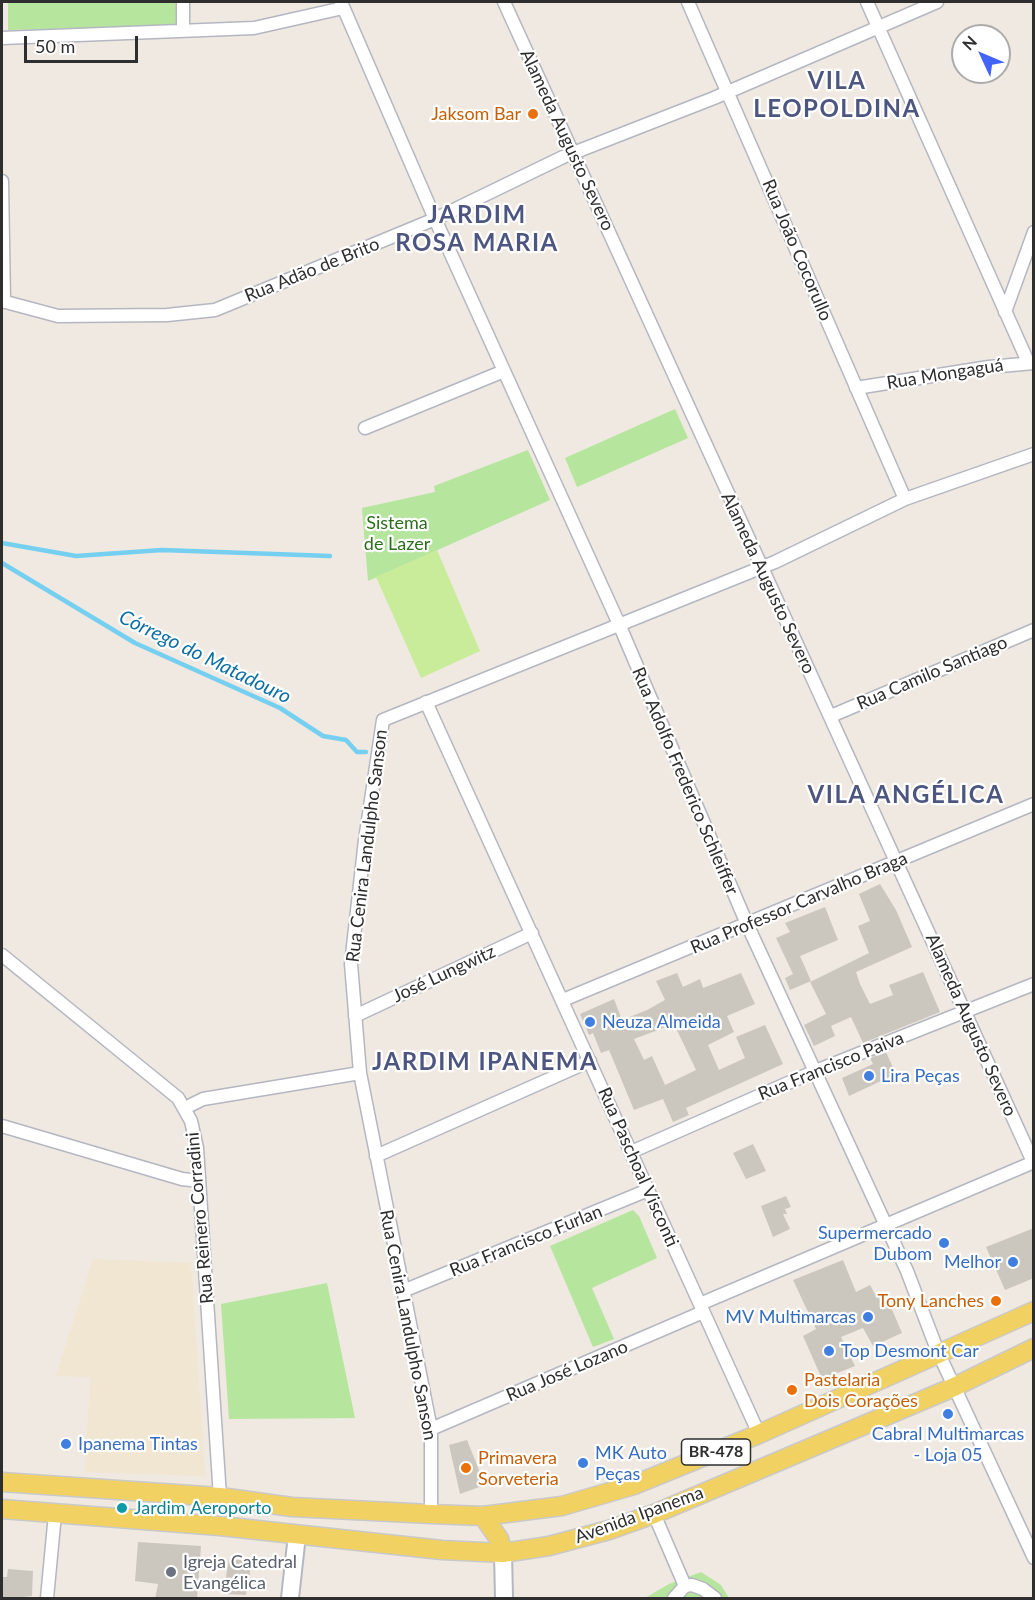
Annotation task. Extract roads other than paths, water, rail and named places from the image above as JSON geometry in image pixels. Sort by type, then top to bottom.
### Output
[{"type":"main road","name":"Avenida Ipanema","points":[[2,1482],[220,1497],[292,1507],[483,1516],[517,1514],[595,1499],[759,1434],[1034,1311]]},
{"type":"main road","name":"Avenida Ipanema","points":[[2,1509],[503,1553],[549,1546],[609,1530],[654,1514],[954,1387],[1034,1348]]},
{"type":"main road","points":[[483,1516],[499,1539],[503,1553],[504,1599]]},
{"type":"main road","points":[[290,1599],[297,1535]]},
{"type":"street","points":[[183,2],[183,30]]},
{"type":"street","name":"Alameda Augusto Severo","points":[[504,2],[759,567],[831,716],[1033,1163]]},
{"type":"street","name":"Rua João Cocorullo","points":[[688,2],[905,500]]},
{"type":"street","points":[[867,2],[1005,312],[1031,362]]},
{"type":"street","name":"Rua Adão de Brito","points":[[3,301],[58,316],[168,315],[215,310],[435,219],[574,154],[729,92],[937,2]]},
{"type":"street","points":[[2,38],[254,28],[342,5]]},
{"type":"street","name":"Rua Adolfo Frederico Schleiffer","points":[[342,5],[435,219],[619,624],[747,924],[813,1072],[886,1226],[938,1352],[1034,1558]]},
{"type":"street","points":[[2,181],[3,301]]},
{"type":"street","points":[[1005,312],[1034,232]]},
{"type":"street","name":"Rua Mongaguá","points":[[856,388],[1031,362]]},
{"type":"street","points":[[365,428],[504,371]]},
{"type":"street","name":"Rua Cenira Landulpho Sanson","points":[[431,1514],[431,1429],[360,1073],[351,964],[365,840],[383,720],[759,567],[905,500],[1034,454]]},
{"type":"street","name":"Rua Camilo Santiago","points":[[831,716],[1034,630]]},
{"type":"street","name":"Rua Paschoal Visconti","points":[[426,702],[759,1434]]},
{"type":"street","name":"Rua Professor Carvalho Braga","points":[[563,1000],[1034,804]]},
{"type":"street","name":"José Lungwitz","points":[[355,1016],[532,933]]},
{"type":"street","name":"Rua Reinero Corradini","points":[[2,955],[178,1098],[191,1121],[197,1148],[220,1497]]},
{"type":"street","name":"Rua Francisco Paiva","points":[[631,1152],[813,1072],[1034,984]]},
{"type":"street","points":[[376,1156],[590,1060]]},
{"type":"street","points":[[185,1108],[203,1099],[360,1073]]},
{"type":"street","points":[[2,1126],[182,1179],[199,1180]]},
{"type":"street","name":"Rua José Lozano","points":[[431,1429],[1033,1163]]},
{"type":"street","name":"Rua Francisco Furlan","points":[[403,1291],[648,1190]]},
{"type":"street","points":[[47,1599],[55,1514]]},
{"type":"street","points":[[654,1514],[686,1586]]},
{"type":"street","points":[[674,1599],[686,1586]]},
{"type":"street","points":[[686,1586],[703,1589],[715,1599]]},
{"type":"waterway","points":[[2,543],[76,556],[162,550],[330,556]]},
{"type":"waterway","name":"Córrego do Matadouro","points":[[2,563],[135,643],[280,708],[323,736],[346,740],[357,752],[366,752]]},
{"type":"place","name":"Jaksom Bar","points":[[533,114]]},
{"type":"place","name":"Neuza Almeida","points":[[590,1022]]},
{"type":"place","name":"Lira Peças","points":[[869,1076]]},
{"type":"place","name":"Supermercado Dubom","points":[[944,1243]]},
{"type":"place","name":"Melhor","points":[[1013,1262]]},
{"type":"place","name":"Tony Lanches","points":[[996,1301]]},
{"type":"place","name":"MV Multimarcas","points":[[868,1317]]},
{"type":"place","name":"Top Desmont Car","points":[[829,1351]]},
{"type":"place","name":"Pastelaria Dois Corações","points":[[792,1390]]},
{"type":"place","name":"Cabral Multimarcas - Loja 05","points":[[948,1414]]},
{"type":"place","name":"Ipanema Tintas","points":[[66,1444]]},
{"type":"place","name":"MK Auto Peças","points":[[583,1463]]},
{"type":"place","name":"Primavera Sorveteria","points":[[466,1468]]},
{"type":"place","name":"Jardim Aeroporto","points":[[122,1508]]},
{"type":"place","name":"Igreja Catedral Evangélica","points":[[171,1572]]},
{"type":"district","name":"VILA LEOPOLDINA","points":[[837,95]]},
{"type":"district","name":"JARDIM ROSA MARIA","points":[[477,229]]},
{"type":"district","name":"VILA ANGÉLICA","points":[[906,795]]},
{"type":"district","name":"JARDIM IPANEMA","points":[[485,1062]]},
{"type":"park label","name":"Sistema de Lazer","points":[[397,533]]}]
